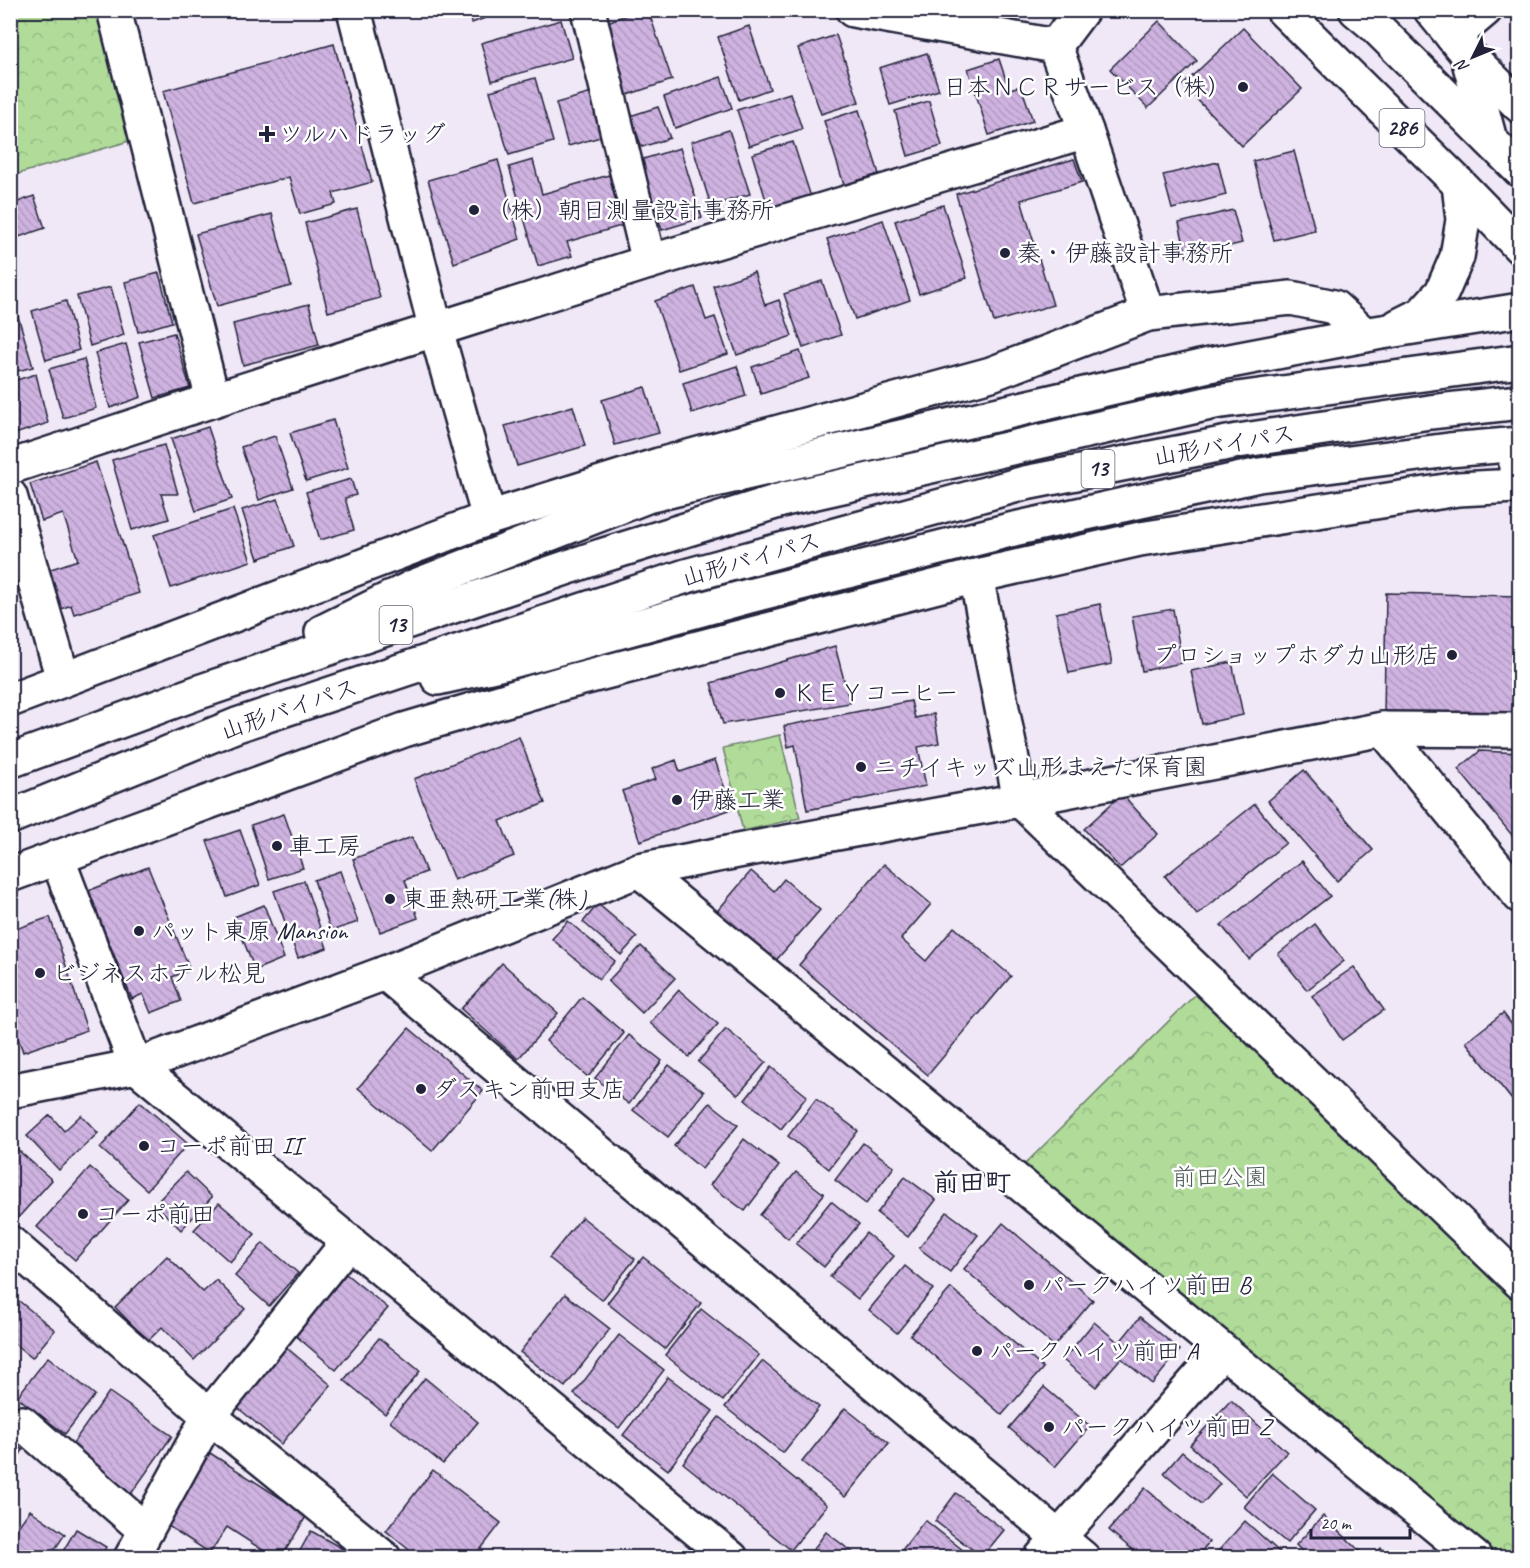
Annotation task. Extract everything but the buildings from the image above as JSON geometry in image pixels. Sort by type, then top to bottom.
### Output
[{"type":"main road","points":[[114,10],[213,400]]},
{"type":"main road","points":[[354,10],[436,330],[489,518]]},
{"type":"main road","points":[[588,10],[649,262]]},
{"type":"main road","points":[[853,10],[1055,46]]},
{"type":"main road","points":[[1055,46],[1082,10]]},
{"type":"main road","name":"286","points":[[1283,10],[1520,247]]},
{"type":"main road","name":"286","points":[[1356,10],[1374,25],[1520,170]]},
{"type":"main road","points":[[1431,10],[1460,45],[1520,106]]},
{"type":"main road","points":[[1460,45],[1485,10]]},
{"type":"main road","points":[[1460,45],[1490,140]]},
{"type":"main road","points":[[1055,46],[1148,314]]},
{"type":"main road","points":[[10,467],[649,262],[1086,131]]},
{"type":"main road","points":[[1377,333],[1422,314],[1442,292],[1457,257],[1463,220],[1459,184]]},
{"type":"main road","points":[[10,699],[489,518],[659,465],[991,375],[1148,314],[1291,298],[1334,307],[1377,333]]},
{"type":"main road","points":[[199,692],[413,587],[647,496],[1209,364],[1377,333],[1520,310]]},
{"type":"main road","name":"山形バイパス","points":[[10,761],[199,692],[601,556],[785,499],[1215,402],[1520,361]]},
{"type":"main road","name":"山形バイパス","points":[[10,817],[237,725],[686,576],[1025,483],[1238,441],[1430,412],[1520,402]]},
{"type":"main road","points":[[10,875],[404,730],[562,683],[976,576],[1140,539],[1458,489],[1516,486],[1518,444],[1449,450],[1270,473],[1224,482],[1003,532],[749,596],[504,663],[237,725]]},
{"type":"main road","points":[[10,496],[63,679]]},
{"type":"main road","points":[[976,576],[1020,800],[1520,1282]]},
{"type":"main road","points":[[1383,729],[1520,896]]},
{"type":"main road","points":[[10,1091],[136,1066],[385,973],[639,870],[1020,800],[1383,729],[1520,730]]},
{"type":"main road","points":[[57,857],[136,1066],[731,1557]]},
{"type":"main road","points":[[639,870],[1475,1557]]},
{"type":"main road","points":[[385,973],[1061,1551],[1222,1351]]},
{"type":"main road","points":[[22,1423],[138,1544],[208,1416],[349,1241]]},
{"type":"main road","points":[[10,1243],[208,1416],[384,1557]]},
{"type":"green space","points":[[11,11],[112,11],[143,137],[11,176]]},
{"type":"green space","points":[[780,735],[800,818],[743,831],[723,748]]},
{"type":"green space","name":"前田公園","points":[[1208,982],[1519,1282],[1519,1557],[1475,1557],[1012,1177]]},
{"type":"place","name":"日本ＮＣＲサービス（株）","points":[[1243,87]]},
{"type":"place","name":"ツルハドラッグ","points":[[267,134]]},
{"type":"place","name":"（株）朝日測量設計事務所","points":[[474,210]]},
{"type":"place","name":"秦・伊藤設計事務所","points":[[1005,253]]},
{"type":"place","name":"プロショップホダカ山形店","points":[[1452,655]]},
{"type":"place","name":"ＫＥＹコーヒー","points":[[780,693]]},
{"type":"place","name":"ニチイキッズ山形まえた保育園","points":[[861,767]]},
{"type":"place","name":"伊藤工業","points":[[677,800]]},
{"type":"place","name":"車工房","points":[[277,846]]},
{"type":"place","name":"東亜熱研工業(株)","points":[[390,899]]},
{"type":"place","name":"パット東原 Mansion","points":[[139,931]]},
{"type":"place","name":"ビジネスホテル松見","points":[[40,973]]},
{"type":"place","name":"ダスキン前田支店","points":[[421,1089]]},
{"type":"place","name":"コーポ前田 II","points":[[144,1146]]},
{"type":"place","name":"コーポ前田","points":[[83,1214]]},
{"type":"place","name":"パークハイツ前田 B","points":[[1029,1285]]},
{"type":"place","name":"パークハイツ前田 A","points":[[977,1351]]},
{"type":"place","name":"パークハイツ前田 Z","points":[[1049,1427]]},
{"type":"district","name":"前田町","points":[[972,1182]]}]
